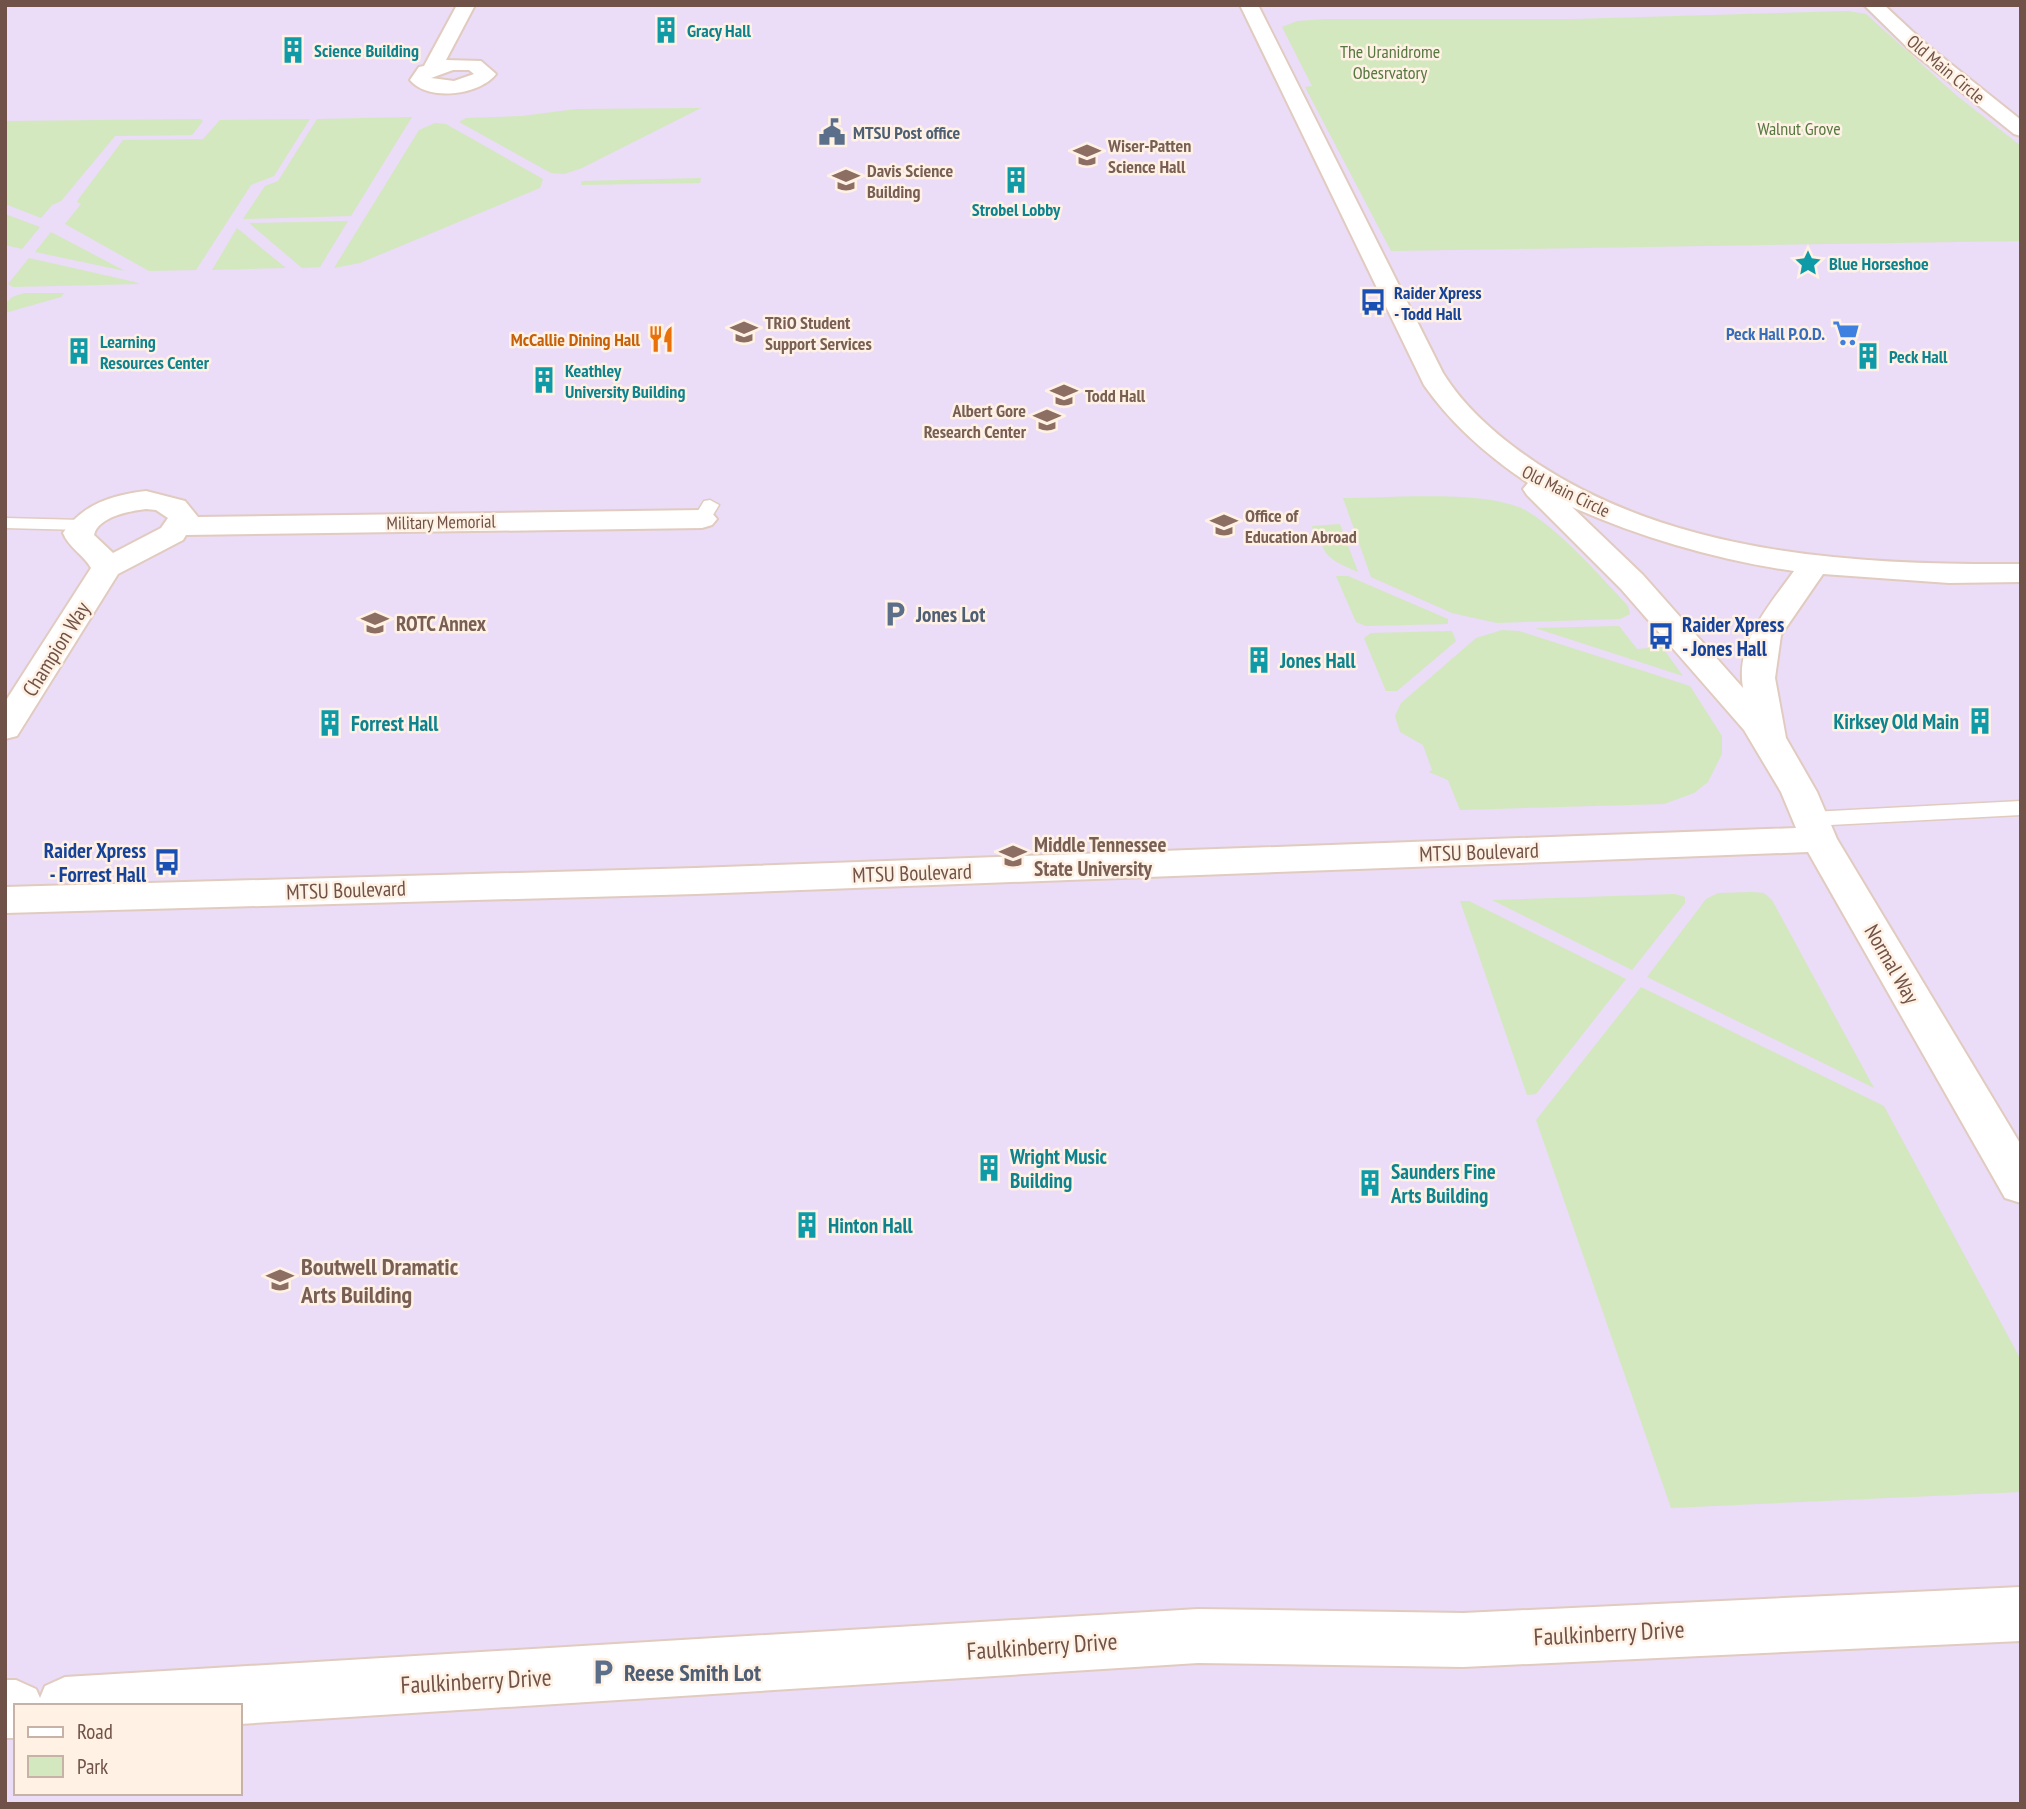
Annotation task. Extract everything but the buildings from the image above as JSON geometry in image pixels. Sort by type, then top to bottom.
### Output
[{"type":"street","points":[[432,68],[467,5]]},
{"type":"street","name":"Old Main Circle","points":[[1249,5],[1370,254],[1443,394],[1513,465],[1622,518],[1674,535],[1813,566],[1908,573],[2021,573]]},
{"type":"street","name":"Old Main Circle","points":[[1873,5],[1919,48],[2021,130]]},
{"type":"street","name":"Normal Way","points":[[1513,465],[1632,582],[1769,740],[1815,829],[2021,1185]]},
{"type":"street","points":[[141,500],[171,504],[183,517],[180,526],[160,541],[106,568],[97,552],[81,540],[78,533],[82,525],[107,509],[141,500]]},
{"type":"street","name":"Military Memorial","points":[[180,526],[706,512]]},
{"type":"street","name":"Normal Way","points":[[1769,740],[1758,678],[1765,635],[1813,566]]},
{"type":"street","name":"Champion Way","points":[[5,729],[106,568]]},
{"type":"street","name":"MTSU Boulevard","points":[[5,900],[710,880],[1815,829]]},
{"type":"street","name":"Faulkinberry Drive","points":[[97,1704],[1198,1636],[1463,1640],[2021,1614]]},
{"type":"lane","points":[[5,523],[82,525]]},
{"type":"lane","points":[[1815,829],[2021,808]]},
{"type":"shaded area","name":"Middle Tennessee State University","points":[[5,5],[2021,5],[2021,1804],[5,1804]]},
{"type":"green space","name":"Walnut Grove","points":[[1848,11],[1866,14],[1956,95],[2021,146],[2021,241],[1391,251],[1305,87],[1312,86],[1282,27],[1297,21],[1327,19],[1574,19]]},
{"type":"green space","points":[[701,108],[582,168],[564,174],[551,173],[459,122],[466,118],[522,116],[576,109]]},
{"type":"green space","points":[[412,117],[351,216],[243,219],[265,186],[278,181],[317,119]]},
{"type":"green space","points":[[310,119],[274,176],[251,185],[196,270],[149,271],[65,224],[81,204],[77,202],[80,197],[123,140],[203,139],[220,120]]},
{"type":"green space","points":[[5,121],[203,121],[192,135],[115,136],[61,201],[52,205],[41,218],[5,204]]},
{"type":"green space","points":[[435,123],[446,124],[543,179],[540,188],[360,263],[334,268],[419,130]]},
{"type":"green space","points":[[701,178],[700,183],[581,185],[582,181]]},
{"type":"green space","points":[[5,214],[40,227],[22,249],[5,245]]},
{"type":"green space","points":[[348,221],[320,267],[302,268],[249,223]]},
{"type":"green space","points":[[237,228],[286,268],[212,270]]},
{"type":"green space","points":[[51,232],[125,271],[35,252]]},
{"type":"green space","points":[[29,258],[140,284],[13,287],[8,284]]},
{"type":"green space","points":[[24,293],[64,293],[61,297],[5,313],[5,304],[12,297]]},
{"type":"green space","points":[[1459,497],[1503,502],[1521,508],[1548,525],[1577,552],[1628,606],[1630,614],[1620,619],[1497,623],[1452,613],[1371,577],[1343,498]]},
{"type":"green space","points":[[1340,524],[1358,572],[1337,562],[1328,555],[1322,545],[1313,541],[1316,539],[1312,526]]},
{"type":"green space","points":[[1336,576],[1348,576],[1448,619],[1448,624],[1366,626],[1356,622]]},
{"type":"green space","points":[[1619,626],[1637,649],[1662,647],[1683,676],[1535,628]]},
{"type":"green space","points":[[1502,630],[1519,631],[1690,686],[1722,736],[1722,754],[1708,782],[1694,793],[1664,804],[1460,810],[1448,780],[1429,772],[1432,770],[1423,745],[1400,732],[1395,716],[1401,703],[1476,638]]},
{"type":"green space","points":[[1452,631],[1456,641],[1397,691],[1386,691],[1364,638],[1371,633]]},
{"type":"green space","points":[[1718,893],[1764,893],[1772,900],[1874,1088],[1647,977],[1706,899]]},
{"type":"green space","points":[[1675,894],[1685,897],[1685,903],[1632,970],[1492,900]]},
{"type":"green space","points":[[1460,901],[1469,901],[1626,979],[1536,1094],[1527,1095]]},
{"type":"green space","points":[[1641,987],[1884,1106],[2021,1360],[2021,1492],[1671,1508],[1536,1120]]},
{"type":"place","name":"Gracy Hall","points":[[666,30]]},
{"type":"place","name":"Science Building","points":[[293,50]]},
{"type":"place","name":"MTSU Post office","points":[[832,132]]},
{"type":"place","name":"Wiser-Patten Science Hall","points":[[1087,155]]},
{"type":"place","name":"Davis Science Building","points":[[846,180]]},
{"type":"place","name":"Strobel Lobby","points":[[1016,180]]},
{"type":"place","name":"Blue Horseshoe","points":[[1808,263]]},
{"type":"place","name":"Raider Xpress - Todd Hall","points":[[1373,302]]},
{"type":"place","name":"TRiO Student Support Services","points":[[744,332]]},
{"type":"place","name":"Peck Hall P.O.D.","points":[[1846,333]]},
{"type":"place","name":"McCallie Dining Hall","points":[[661,339]]},
{"type":"place","name":"Learning Resources Center","points":[[79,351]]},
{"type":"place","name":"Peck Hall","points":[[1868,356]]},
{"type":"place","name":"Keathley University Building","points":[[544,380]]},
{"type":"place","name":"Todd Hall","points":[[1064,395]]},
{"type":"place","name":"Albert Gore Research Center","points":[[1047,420]]},
{"type":"place","name":"Office of Education Abroad","points":[[1224,525]]},
{"type":"place","name":"Jones Lot","points":[[895,614]]},
{"type":"place","name":"ROTC Annex","points":[[375,623]]},
{"type":"place","name":"Raider Xpress - Jones Hall","points":[[1661,636]]},
{"type":"place","name":"Jones Hall","points":[[1259,660]]},
{"type":"place","name":"Kirksey Old Main","points":[[1980,721]]},
{"type":"place","name":"Forrest Hall","points":[[330,723]]},
{"type":"place","name":"Middle Tennessee State University","points":[[1013,856]]},
{"type":"place","name":"Raider Xpress - Forrest Hall","points":[[167,862]]},
{"type":"place","name":"Wright Music Building","points":[[989,1168]]},
{"type":"place","name":"Saunders Fine Arts Building","points":[[1370,1183]]},
{"type":"place","name":"Hinton Hall","points":[[807,1225]]},
{"type":"place","name":"Boutwell Dramatic Arts Building","points":[[280,1280]]},
{"type":"place","name":"Reese Smith Lot","points":[[603,1672]]},
{"type":"park label","name":"The Uranidrome Obesrvatory","points":[[1390,61]]}]
